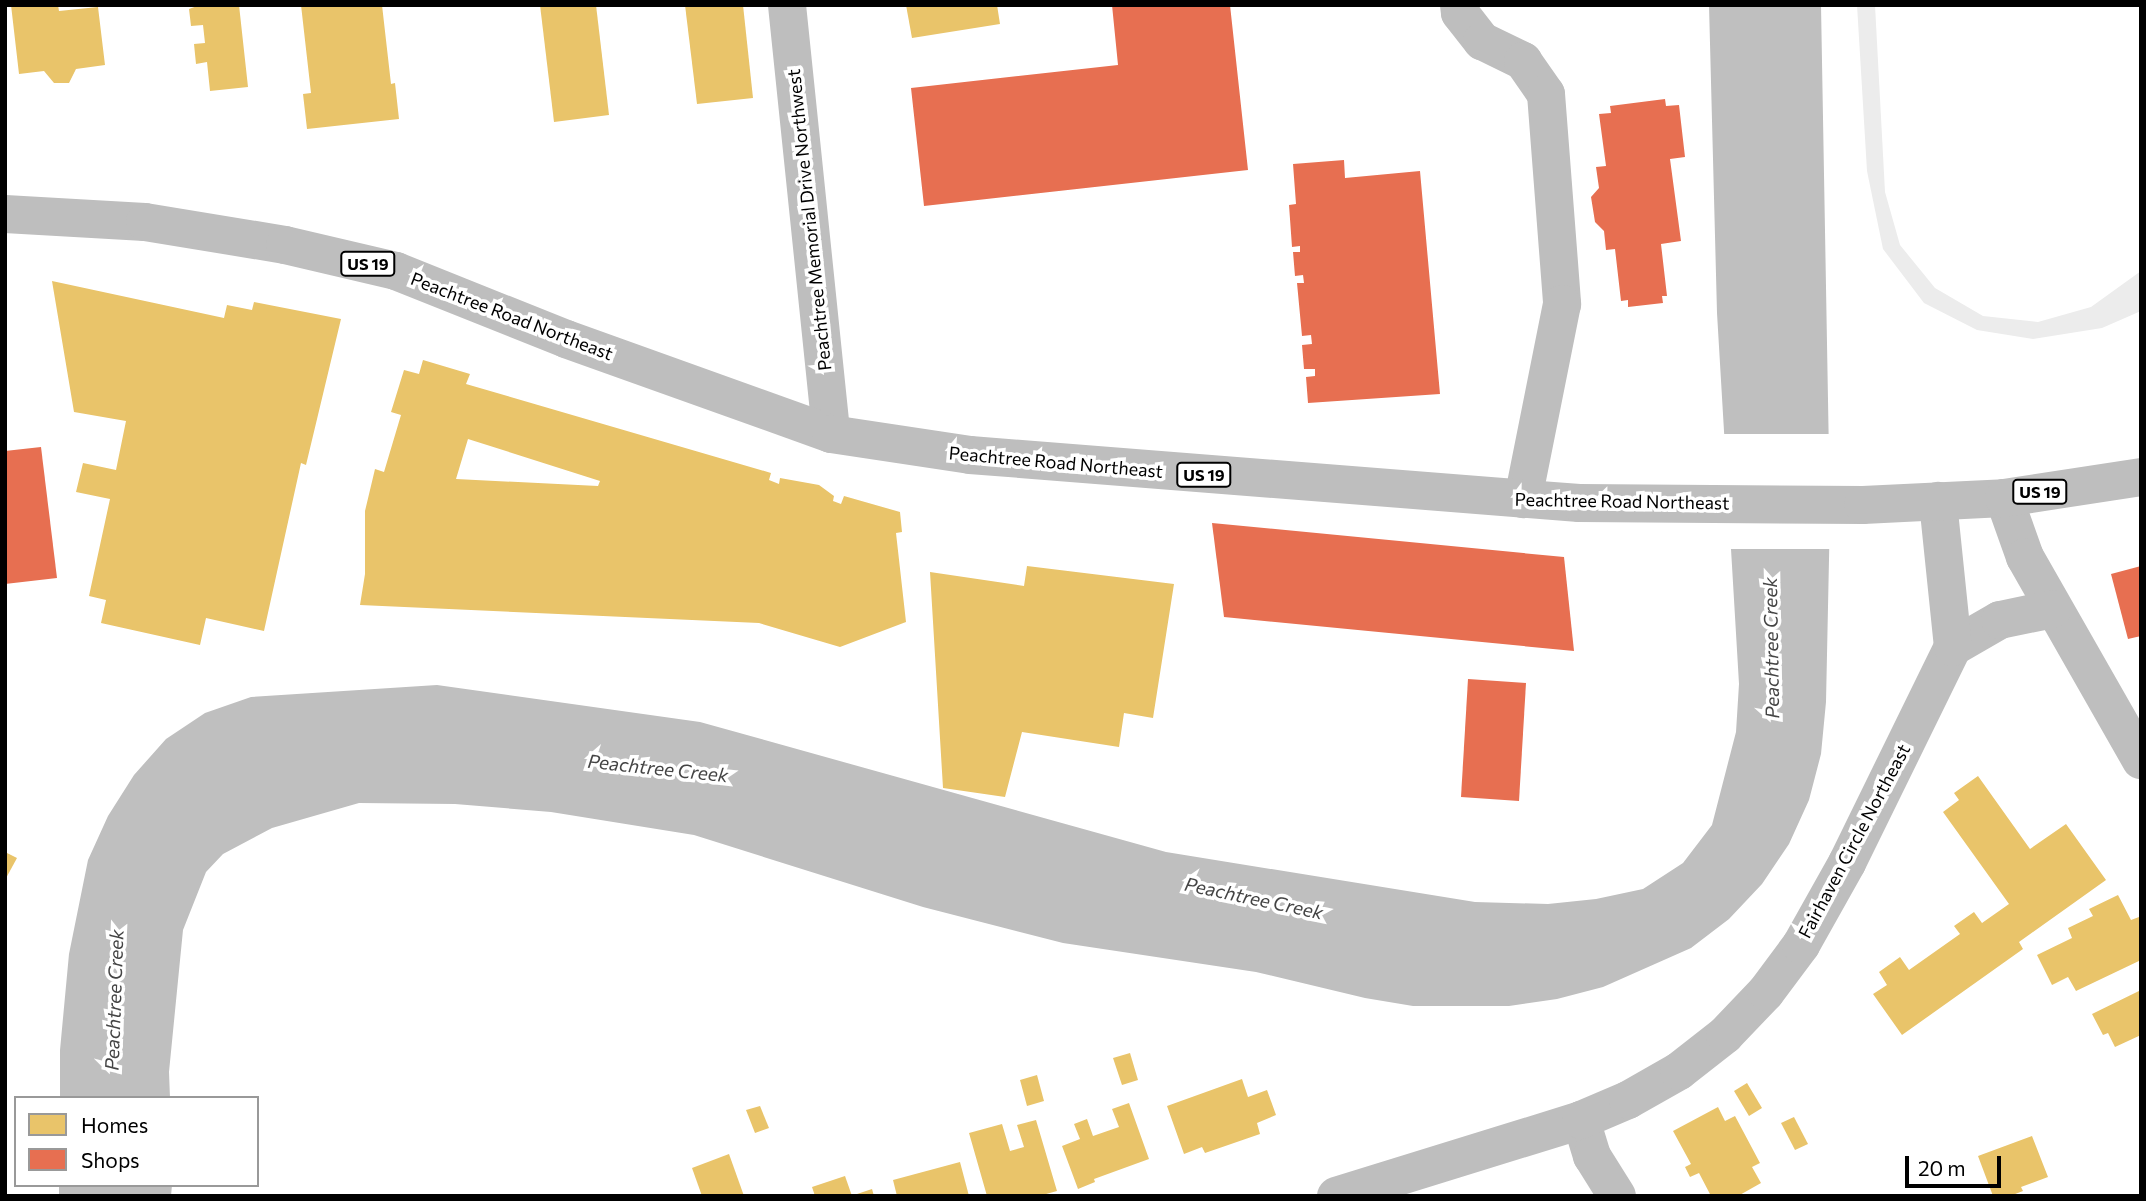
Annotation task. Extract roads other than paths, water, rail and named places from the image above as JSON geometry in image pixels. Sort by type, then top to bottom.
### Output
[{"type":"main road","name":"Peachtree Memorial Drive Northwest","points":[[787,5],[831,434]]},
{"type":"main road","points":[[1459,5],[1460,13],[1482,41],[1523,61],[1546,94],[1562,304],[1523,499]]},
{"type":"main road","name":"Peachtree Road Northeast","points":[[5,214],[145,222],[285,245],[396,271],[566,339],[831,434],[970,455],[1579,503],[1863,505],[2004,498],[2141,477]]},
{"type":"main road","points":[[2004,498],[2025,557],[2141,760]]},
{"type":"main road","points":[[1938,501],[1953,647],[2000,620],[2053,609]]},
{"type":"main road","name":"Fairhaven Circle Northeast","points":[[1336,1196],[1581,1120],[1628,1100],[1679,1071],[1725,1035],[1766,992],[1801,945],[1847,863],[1953,647]]},
{"type":"main road","points":[[1581,1120],[1592,1156],[1617,1196]]},
{"type":"water","name":"Peachtree Creek","points":[[1709,5],[1821,5],[1830,512],[1826,702],[1821,754],[1809,800],[1789,844],[1762,884],[1729,919],[1691,948],[1603,987],[1557,999],[1509,1006],[1413,1006],[1365,998],[1256,972],[1063,943],[923,907],[694,835],[551,812],[455,804],[359,803],[272,828],[223,854],[206,872],[183,930],[169,1072],[170,1096],[60,1096],[60,1050],[69,954],[88,860],[108,816],[134,775],[166,739],[205,713],[251,697],[437,685],[700,722],[1166,852],[1475,902],[1548,904],[1596,899],[1643,889],[1683,863],[1712,825],[1736,732],[1739,684],[1717,313]]},
{"type":"water","points":[[59,1187],[172,1187],[171,1196],[59,1196]]}]
